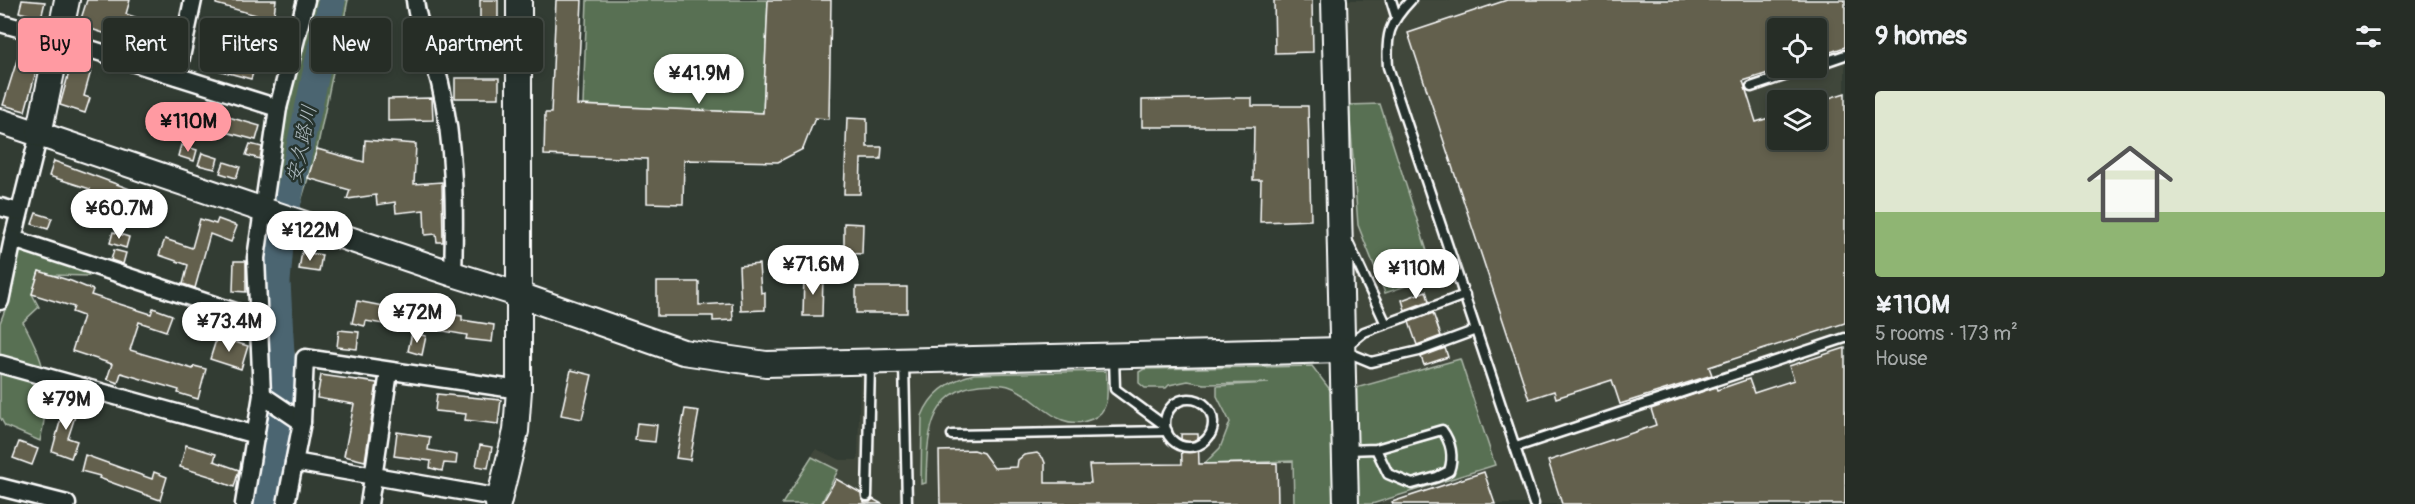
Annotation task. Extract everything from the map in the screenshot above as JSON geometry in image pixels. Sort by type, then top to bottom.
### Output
[{"type":"street","points":[[62,18],[66,0]]},
{"type":"street","points":[[177,76],[193,0]]},
{"type":"street","points":[[244,504],[265,397],[256,258],[278,108],[306,0]]},
{"type":"street","points":[[415,0],[417,14],[440,83],[454,173],[453,274]]},
{"type":"street","points":[[294,462],[499,501],[516,431],[519,390],[517,294],[519,0]]},
{"type":"street","points":[[1334,0],[1346,504]]},
{"type":"street","points":[[0,23],[18,28]]},
{"type":"street","points":[[91,49],[278,108]]},
{"type":"street","points":[[0,301],[51,72]]},
{"type":"street","points":[[0,121],[683,352],[766,363],[1342,350]]},
{"type":"street","points":[[0,207],[19,212]]},
{"type":"street","points":[[14,238],[260,320]]},
{"type":"street","points":[[286,504],[294,462],[305,358],[519,390]]},
{"type":"street","points":[[0,364],[256,435]]},
{"type":"street","points":[[369,504],[389,372]]},
{"type":"street","points":[[265,397],[298,419]]},
{"type":"street","points":[[0,487],[67,504]]},
{"type":"lane","points":[[1391,0],[1395,16]]},
{"type":"lane","points":[[1411,0],[1395,16],[1386,42],[1388,68],[1534,504]]},
{"type":"lane","points":[[1827,61],[1845,55]]},
{"type":"lane","points":[[1751,87],[1778,78]]},
{"type":"lane","points":[[1339,224],[1386,324]]},
{"type":"lane","points":[[1465,295],[1364,332],[1342,350],[1371,362],[1419,351],[1476,330]]},
{"type":"lane","points":[[1516,447],[1845,338]]},
{"type":"lane","points":[[1113,355],[1115,390],[1166,428],[1169,437],[1179,445],[1191,447],[1203,442],[1211,432],[1213,420],[1208,408],[1198,400],[1186,399],[1174,403],[1166,413],[1166,428]]},
{"type":"lane","points":[[904,360],[907,504]]},
{"type":"lane","points":[[867,496],[870,361]]},
{"type":"lane","points":[[952,435],[1166,428]]},
{"type":"lane","points":[[1345,450],[1376,449],[1442,430],[1448,437],[1453,460],[1449,471],[1412,484],[1388,474],[1376,449]]},
{"type":"shaded area","points":[[1332,0],[1845,0],[1845,504],[1358,504],[1357,356],[1353,252]]},
{"type":"shaded area","points":[[1312,366],[1338,504],[782,504],[816,449],[840,460],[858,460],[860,373],[1114,372],[1144,369]]},
{"type":"green space","points":[[306,0],[348,0],[344,18],[311,18],[311,72],[333,72],[317,149],[290,237],[287,279],[289,323],[294,355],[304,375],[286,504],[244,504],[254,444],[256,258],[292,72],[299,72],[299,36]]},
{"type":"green space","points":[[587,0],[768,0],[763,113],[583,105]]},
{"type":"green space","points":[[1380,104],[1435,276],[1385,293],[1358,225],[1349,105]]},
{"type":"green space","points":[[13,239],[90,264],[89,276],[50,275],[39,271],[32,294],[39,307],[23,322],[38,352],[45,379],[46,407],[40,441],[5,426],[0,417],[0,323],[6,307]]},
{"type":"green space","points":[[1460,359],[1495,465],[1372,504],[1347,504],[1352,389]]},
{"type":"green space","points":[[1312,366],[1334,395],[1338,504],[1294,504],[1293,461],[1204,464],[1220,448],[1230,422],[1217,396],[1217,386],[1269,383],[1204,384],[1188,381],[1169,385],[1166,388],[1145,388],[1139,383],[1139,372],[1144,369]]},
{"type":"green space","points":[[1106,371],[1107,398],[1103,410],[1092,419],[1080,422],[1069,422],[1059,418],[1021,392],[1004,385],[979,385],[962,389],[949,397],[933,421],[927,451],[926,483],[921,484],[922,416],[931,400],[943,388],[974,374]]},
{"type":"green space","points":[[812,457],[838,470],[821,504],[782,504]]},
{"type":"building","points":[[22,0],[45,2],[41,18],[19,12]]},
{"type":"building","points":[[87,0],[130,0],[126,14],[137,18],[103,18],[103,33],[91,29],[91,18],[81,18]]},
{"type":"building","points":[[216,0],[276,0],[273,18],[255,18],[256,15],[216,4]]},
{"type":"building","points":[[480,0],[498,0],[498,18],[480,18]]},
{"type":"building","points":[[556,0],[582,0],[577,105],[763,113],[768,0],[831,0],[829,119],[815,118],[803,149],[778,162],[684,160],[683,204],[647,203],[647,159],[544,155],[545,113],[551,113]]},
{"type":"building","points":[[1274,0],[1312,0],[1313,52],[1275,53]]},
{"type":"building","points":[[1507,0],[1845,0],[1845,47],[1827,53],[1827,18],[1767,18],[1767,73],[1743,81],[1756,122],[1767,118],[1767,150],[1827,150],[1827,99],[1845,93],[1845,323],[1709,367],[1712,375],[1620,404],[1612,380],[1556,398],[1554,391],[1529,399],[1408,33]]},
{"type":"building","points":[[18,57],[18,72],[36,72],[25,111],[3,105]]},
{"type":"building","points":[[69,72],[91,72],[84,96],[90,98],[85,113],[60,105]]},
{"type":"building","points":[[225,72],[253,72],[251,79]]},
{"type":"building","points":[[455,78],[499,78],[499,98],[455,98]]},
{"type":"building","points":[[432,98],[433,120],[388,121],[388,99]]},
{"type":"building","points":[[1252,98],[1252,106],[1308,106],[1311,220],[1260,222],[1261,180],[1253,180],[1254,127],[1142,127],[1142,100]]},
{"type":"building","points":[[204,110],[260,126],[256,140],[199,125]]},
{"type":"building","points":[[847,118],[867,119],[867,147],[882,147],[881,159],[861,159],[860,194],[844,194]]},
{"type":"building","points":[[148,121],[164,126],[161,137],[145,132]]},
{"type":"building","points":[[365,140],[416,144],[414,184],[442,182],[443,242],[437,242],[436,234],[425,235],[424,210],[396,213],[395,202],[377,205],[376,195],[347,199],[350,190],[308,178],[317,149],[364,162]]},
{"type":"building","points":[[250,144],[262,147],[260,159],[246,155]]},
{"type":"building","points":[[181,145],[197,150],[194,161],[178,156]]},
{"type":"building","points":[[202,153],[218,158],[215,169],[198,165]]},
{"type":"building","points":[[54,161],[138,192],[131,213],[101,203],[95,218],[81,213],[90,189],[49,176]]},
{"type":"building","points":[[224,162],[240,167],[236,178],[220,173]]},
{"type":"building","points":[[36,213],[52,218],[48,229],[32,224]]},
{"type":"building","points":[[200,219],[216,224],[218,219],[237,226],[231,242],[210,234],[195,288],[183,284],[188,265],[159,255],[165,239],[192,248]]},
{"type":"building","points":[[844,223],[863,224],[862,254],[844,253]]},
{"type":"building","points":[[113,232],[129,237],[126,248],[110,243]]},
{"type":"building","points":[[114,250],[126,253],[123,264],[111,260]]},
{"type":"building","points":[[302,252],[322,255],[319,272],[299,269]]},
{"type":"building","points":[[234,261],[246,261],[246,292],[233,291]]},
{"type":"building","points":[[759,264],[761,293],[765,292],[765,310],[741,311],[739,266]]},
{"type":"building","points":[[39,271],[93,290],[91,295],[151,314],[153,308],[172,315],[166,331],[139,322],[130,350],[193,369],[194,366],[206,369],[198,399],[178,393],[179,390],[121,373],[118,383],[107,379],[112,364],[72,351],[83,316],[72,312],[74,307],[32,294]]},
{"type":"building","points":[[804,275],[823,275],[822,316],[803,316]]},
{"type":"building","points":[[657,282],[699,282],[699,305],[732,303],[733,320],[713,321],[713,316],[657,316]]},
{"type":"building","points":[[856,287],[907,287],[907,313],[856,313]]},
{"type":"building","points":[[1426,291],[1429,301],[1405,310],[1402,300]]},
{"type":"building","points":[[357,301],[404,310],[401,327],[366,321],[365,326],[352,323]]},
{"type":"building","points":[[435,312],[462,316],[462,320],[494,325],[492,342],[466,339],[467,335],[432,329]]},
{"type":"building","points":[[1433,313],[1441,336],[1417,345],[1409,322]]},
{"type":"building","points":[[339,330],[359,332],[357,349],[337,347]]},
{"type":"building","points":[[412,333],[426,336],[422,355],[408,351]]},
{"type":"building","points":[[217,337],[248,346],[241,369],[210,359]]},
{"type":"building","points":[[1445,348],[1448,357],[1424,365],[1421,357]]},
{"type":"building","points":[[1845,348],[1845,504],[1562,504],[1548,461],[1656,425],[1651,409],[1716,387],[1717,390],[1749,379],[1754,393],[1794,380],[1789,366]]},
{"type":"building","points":[[571,370],[592,375],[582,419],[561,415]]},
{"type":"building","points":[[321,375],[377,383],[365,461],[344,456],[354,404],[317,398]]},
{"type":"building","points":[[437,394],[501,400],[498,424],[465,420],[466,414],[435,411]]},
{"type":"building","points":[[66,400],[79,404],[68,438],[77,441],[71,458],[52,451]]},
{"type":"building","points":[[685,409],[699,411],[690,460],[676,458]]},
{"type":"building","points":[[637,423],[657,425],[655,442],[635,440]]},
{"type":"building","points":[[397,432],[430,437],[428,450],[457,455],[456,464],[444,463],[442,471],[430,468],[431,461],[394,456]]},
{"type":"building","points":[[1181,434],[1198,434],[1199,464],[1277,463],[1278,504],[940,504],[939,451],[974,450],[983,453],[994,468],[1017,467],[1018,460],[1024,455],[1037,453],[1045,463],[1045,483],[1091,483],[1089,465],[1182,464]]},
{"type":"building","points":[[19,442],[38,449],[32,465],[13,458]]},
{"type":"building","points":[[186,445],[216,454],[214,461],[239,470],[234,487],[215,480],[216,478],[180,467]]},
{"type":"building","points":[[480,445],[492,447],[488,468],[476,466]]},
{"type":"building","points":[[85,455],[152,479],[154,472],[167,477],[160,500],[99,478],[100,476],[81,471]]},
{"type":"building","points":[[1484,472],[1495,504],[1393,504],[1392,502]]},
{"type":"building","points":[[836,479],[861,493],[864,502],[870,502],[873,499],[882,504],[822,504]]},
{"type":"waterway","name":"安久路川","points":[[266,504],[283,389],[277,282],[281,233],[332,0]]}]
